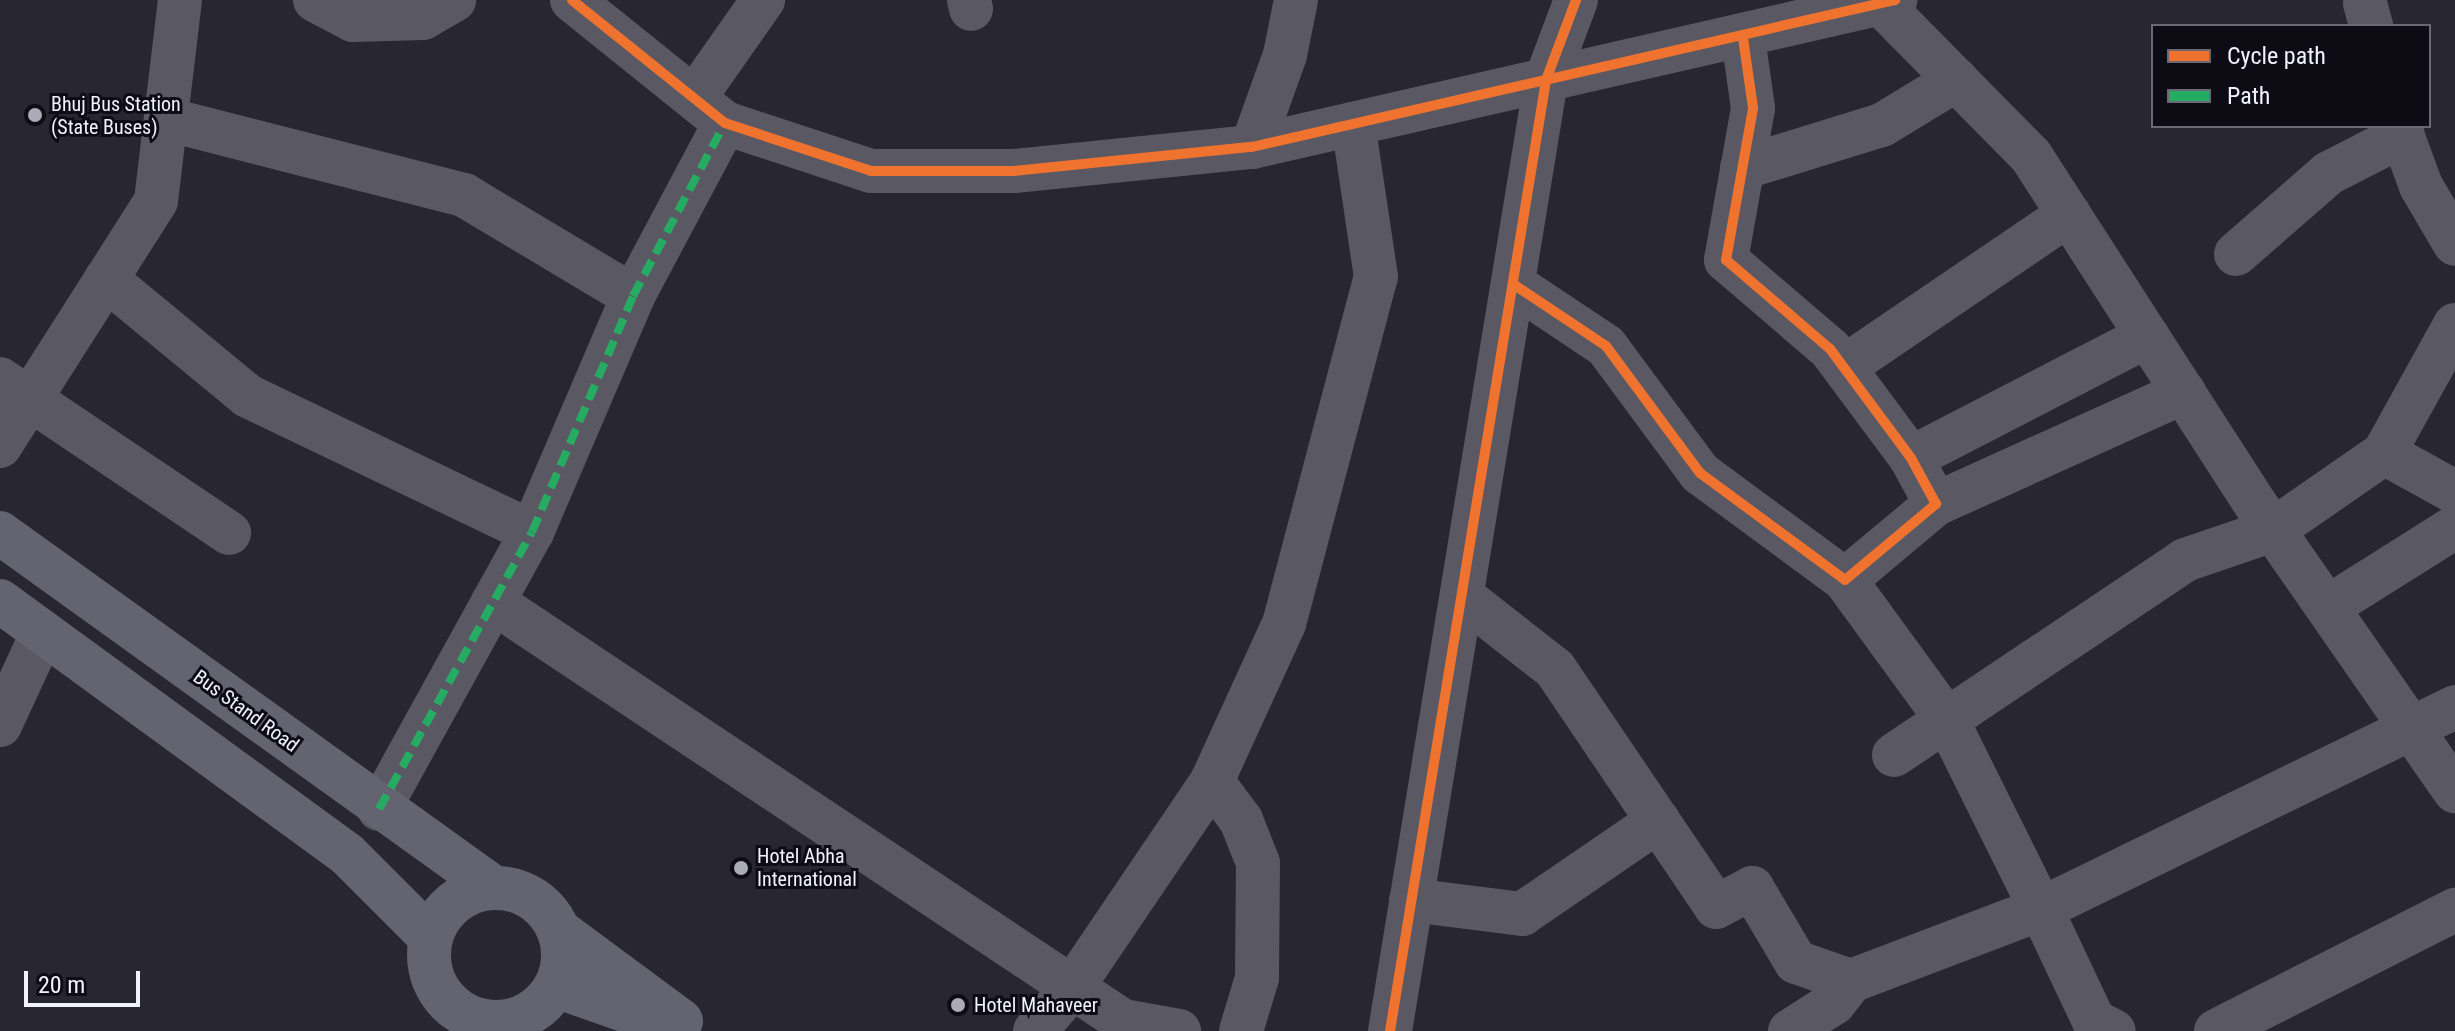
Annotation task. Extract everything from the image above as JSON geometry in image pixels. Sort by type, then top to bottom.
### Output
[{"type":"main road","name":"Bus Stand Road","points":[[0,533],[379,809],[493,887]]},
{"type":"main road","points":[[0,601],[347,854],[430,937]]},
{"type":"main road","points":[[493,887],[534,899],[558,930],[686,1028],[532,1011],[483,1021],[443,1015],[428,960],[430,937],[454,902],[493,887]]},
{"type":"main road","points":[[532,1011],[563,948],[558,930]]},
{"type":"street","points":[[0,446],[15,389],[106,279],[156,201],[180,0]]},
{"type":"street","points":[[315,0],[353,20],[423,18],[454,0]]},
{"type":"street","points":[[572,0],[711,108],[871,171],[1014,171],[1252,147],[1889,3],[1956,80],[2031,156],[2273,530],[2455,791]]},
{"type":"street","points":[[379,809],[532,532],[711,108],[763,0]]},
{"type":"street","points":[[1252,147],[1285,55],[1296,0]]},
{"type":"street","points":[[1390,1031],[1546,80],[1576,0]]},
{"type":"street","points":[[1743,38],[1753,108],[1726,260],[1844,367],[1911,458],[1936,504]]},
{"type":"street","points":[[1742,168],[1882,125],[1956,80]]},
{"type":"street","points":[[166,119],[464,195],[633,296]]},
{"type":"street","points":[[1035,1031],[1072,988],[1212,781],[1284,624],[1376,277],[1353,124]]},
{"type":"street","points":[[2236,254],[2329,173],[2401,131],[2421,186],[2455,244]]},
{"type":"street","points":[[1844,367],[2069,214]]},
{"type":"street","points":[[106,279],[248,396],[532,532]]},
{"type":"street","points":[[1513,284],[1606,346],[1700,473],[1845,580],[1947,720],[2094,1021],[2114,1031]]},
{"type":"street","points":[[1894,755],[2185,560],[2273,530],[2384,453],[2454,327]]},
{"type":"street","points":[[1911,458],[2147,336]]},
{"type":"street","points":[[15,389],[229,533]]},
{"type":"street","points":[[1845,580],[1936,504],[2184,392]]},
{"type":"street","points":[[2384,453],[2455,492]]},
{"type":"street","points":[[2328,607],[2455,527]]},
{"type":"street","points":[[1462,596],[1555,669],[1716,907],[1752,888],[1796,962],[1851,981]]},
{"type":"street","points":[[493,602],[1123,1021],[1179,1031]]},
{"type":"street","points":[[0,725],[43,632]]},
{"type":"street","points":[[1790,1031],[1834,1003],[1851,981],[2041,909],[2455,707]]},
{"type":"street","points":[[1212,781],[1241,820],[1258,863],[1257,978],[1241,1031]]},
{"type":"street","points":[[1411,900],[1522,914],[1658,821]]},
{"type":"street","points":[[2216,1031],[2455,910]]},
{"type":"marked path","points":[[379,809],[532,532],[633,296],[725,123]]},
{"type":"cycle path","points":[[572,0],[725,123],[871,171],[1014,171],[1252,147],[1895,0]]},
{"type":"cycle path","points":[[1390,1031],[1546,80],[1576,0]]},
{"type":"cycle path","points":[[1513,284],[1606,346],[1700,473],[1845,580],[1936,504],[1911,458],[1830,349],[1726,260],[1753,108],[1743,38]]},
{"type":"place","name":"Bhuj Bus Station (State Buses)","points":[[35,115]]},
{"type":"place","name":"Hotel Abha International","points":[[741,868]]},
{"type":"place","name":"Hotel Mahaveer","points":[[958,1005]]}]
